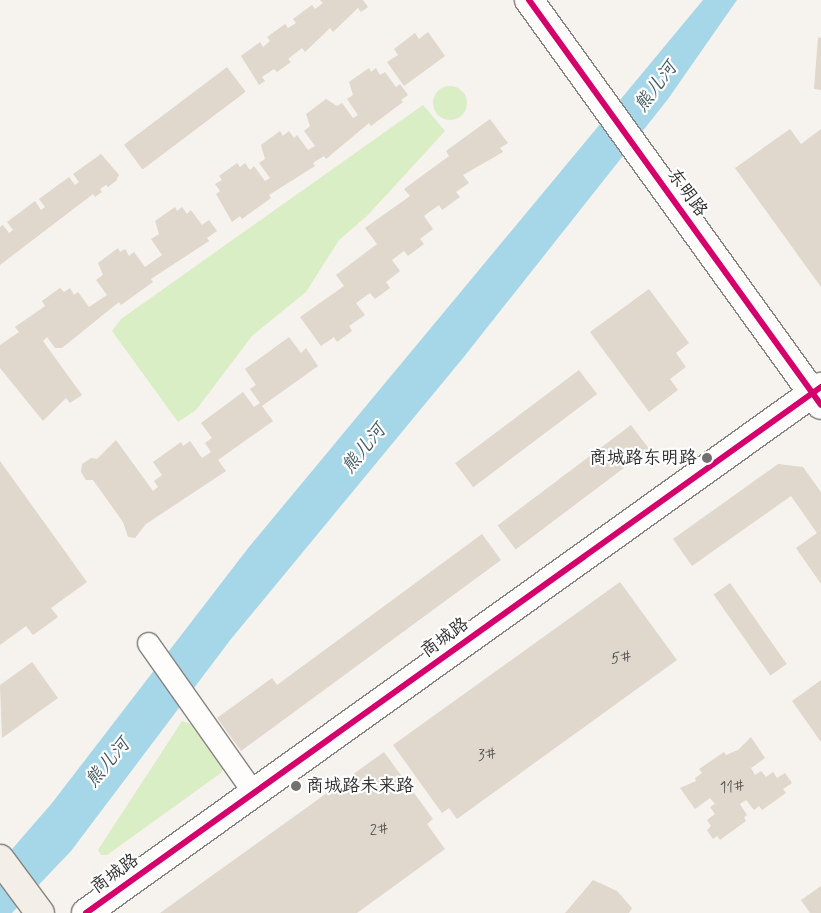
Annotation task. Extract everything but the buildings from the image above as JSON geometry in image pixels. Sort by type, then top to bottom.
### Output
[{"type":"main road","points":[[0,860],[35,907]]},
{"type":"street","name":"东明路","points":[[528,0],[818,395]]},
{"type":"street","name":"商城路","points":[[86,913],[818,395]]},
{"type":"street","points":[[148,643],[254,793]]},
{"type":"green space","points":[[450,86],[462,91],[467,103],[462,115],[450,120],[438,115],[433,103],[438,91]]},
{"type":"green space","points":[[423,105],[445,131],[367,216],[339,240],[306,292],[252,336],[196,410],[178,422],[112,331],[121,319]]},
{"type":"green space","points":[[182,721],[191,724],[223,768],[221,773],[107,855],[101,855],[98,850]]},
{"type":"water","name":"熊儿河","points":[[703,0],[737,0],[668,99],[463,358],[231,639],[71,851],[12,913],[0,913],[0,863],[52,803],[249,547]]},
{"type":"cycle path","points":[[529,0],[821,405]]},
{"type":"cycle path","points":[[86,913],[821,387]]},
{"type":"place","name":"商城路东明路","points":[[707,458]]},
{"type":"place","name":"商城路未来路","points":[[296,786]]}]
